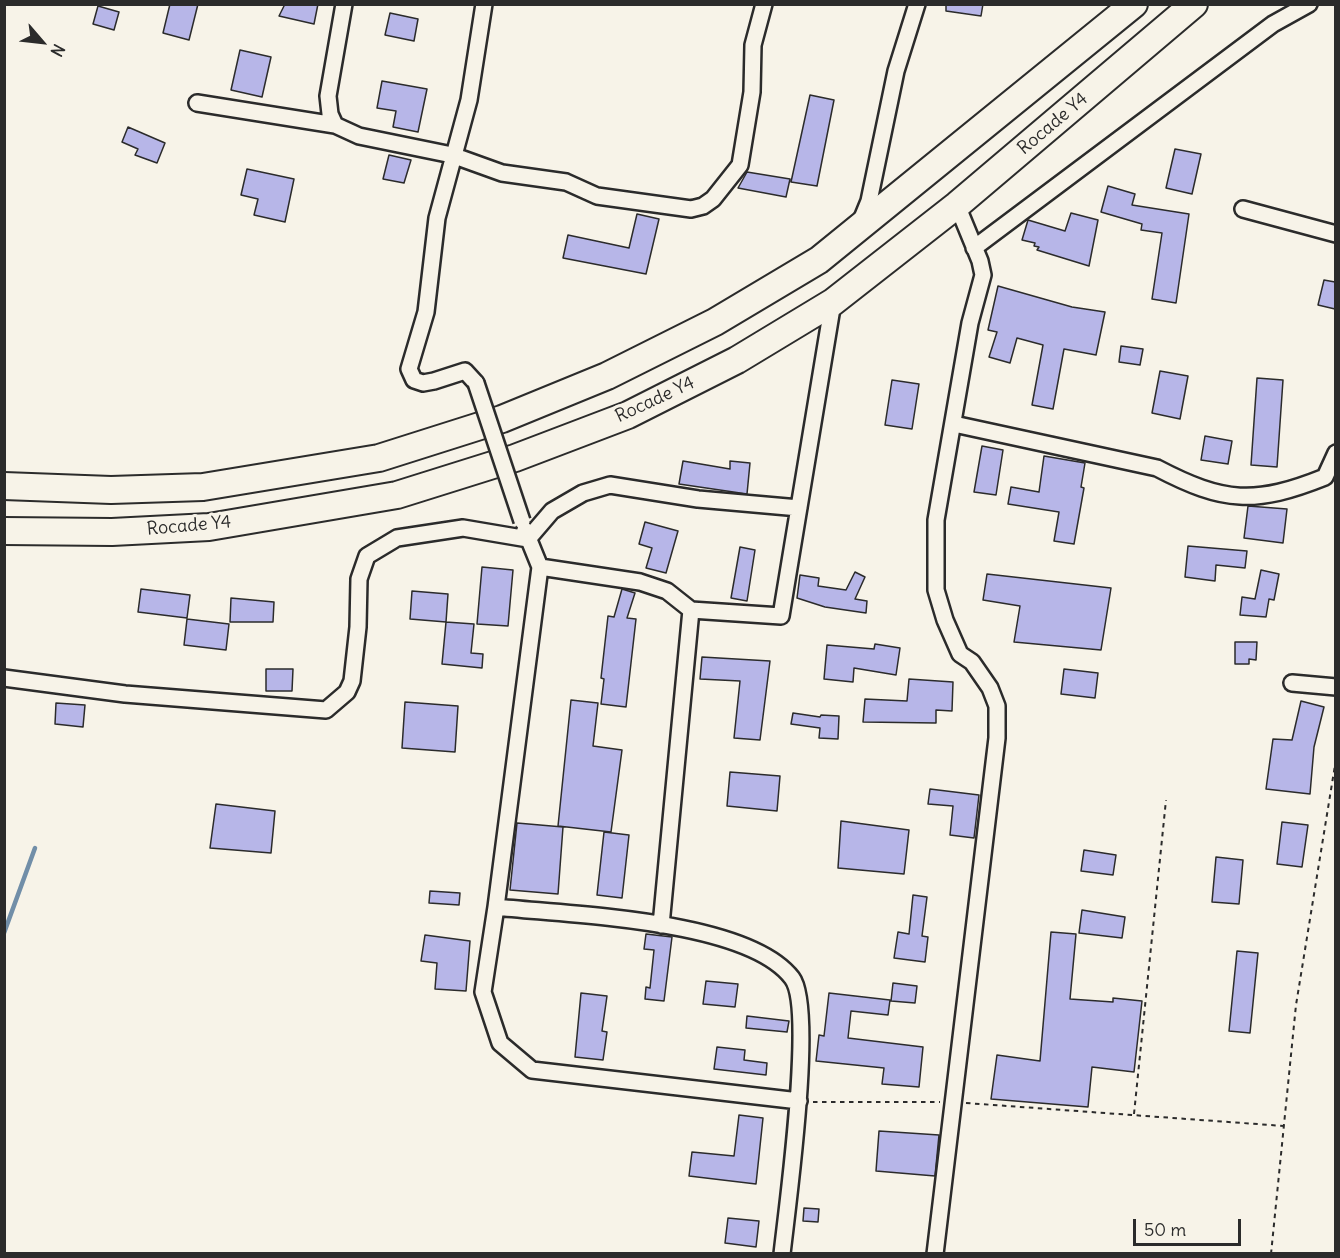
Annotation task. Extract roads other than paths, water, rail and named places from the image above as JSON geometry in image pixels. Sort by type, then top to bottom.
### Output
[{"type":"highway","points":[[4,486],[111,490],[203,487],[379,458],[502,419],[607,376],[715,322],[819,260],[1134,4]]},
{"type":"highway","name":"Rocade Y4","points":[[4,531],[112,532],[209,527],[398,495],[515,458],[628,415],[737,360],[833,302],[957,205],[1194,4]]},
{"type":"street","points":[[335,125],[330,114],[328,96],[344,4]]},
{"type":"street","points":[[484,4],[468,100],[437,218],[426,312],[409,369],[414,380],[423,383],[465,371],[476,383],[528,539],[540,567],[483,992],[500,1043],[532,1070],[799,1101]]},
{"type":"street","points":[[197,103],[335,125],[359,136],[452,155],[502,172],[566,182],[587,194],[616,201],[691,209],[703,206],[713,199],[740,165],[752,92],[753,45],[764,4]]},
{"type":"street","points":[[858,229],[869,201],[896,70],[917,4]]},
{"type":"street","points":[[974,248],[1273,24],[1309,4]]},
{"type":"street","points":[[935,1254],[997,738],[997,714],[990,688],[956,644],[936,590],[936,520],[970,323],[983,275],[981,261],[957,205]]},
{"type":"street","points":[[1243,209],[1335,234]]},
{"type":"street","points":[[540,567],[640,582],[667,591],[691,610],[781,616],[833,302]]},
{"type":"street","points":[[954,424],[1157,468],[1180,480],[1227,497],[1256,497],[1325,477],[1335,453]]},
{"type":"street","points":[[528,539],[552,511],[583,493],[610,485],[698,500],[798,508]]},
{"type":"street","points":[[4,678],[125,694],[326,710],[347,692],[352,681],[358,627],[359,579],[367,556],[397,538],[463,528],[528,539]]},
{"type":"street","points":[[661,925],[691,610]]},
{"type":"street","points":[[1292,683],[1335,687]]},
{"type":"street","points":[[496,907],[661,925],[710,933],[738,942],[776,963],[793,979],[798,994],[801,1027],[799,1101],[782,1254]]},
{"type":"waterway","points":[[4,933],[35,848]]}]
